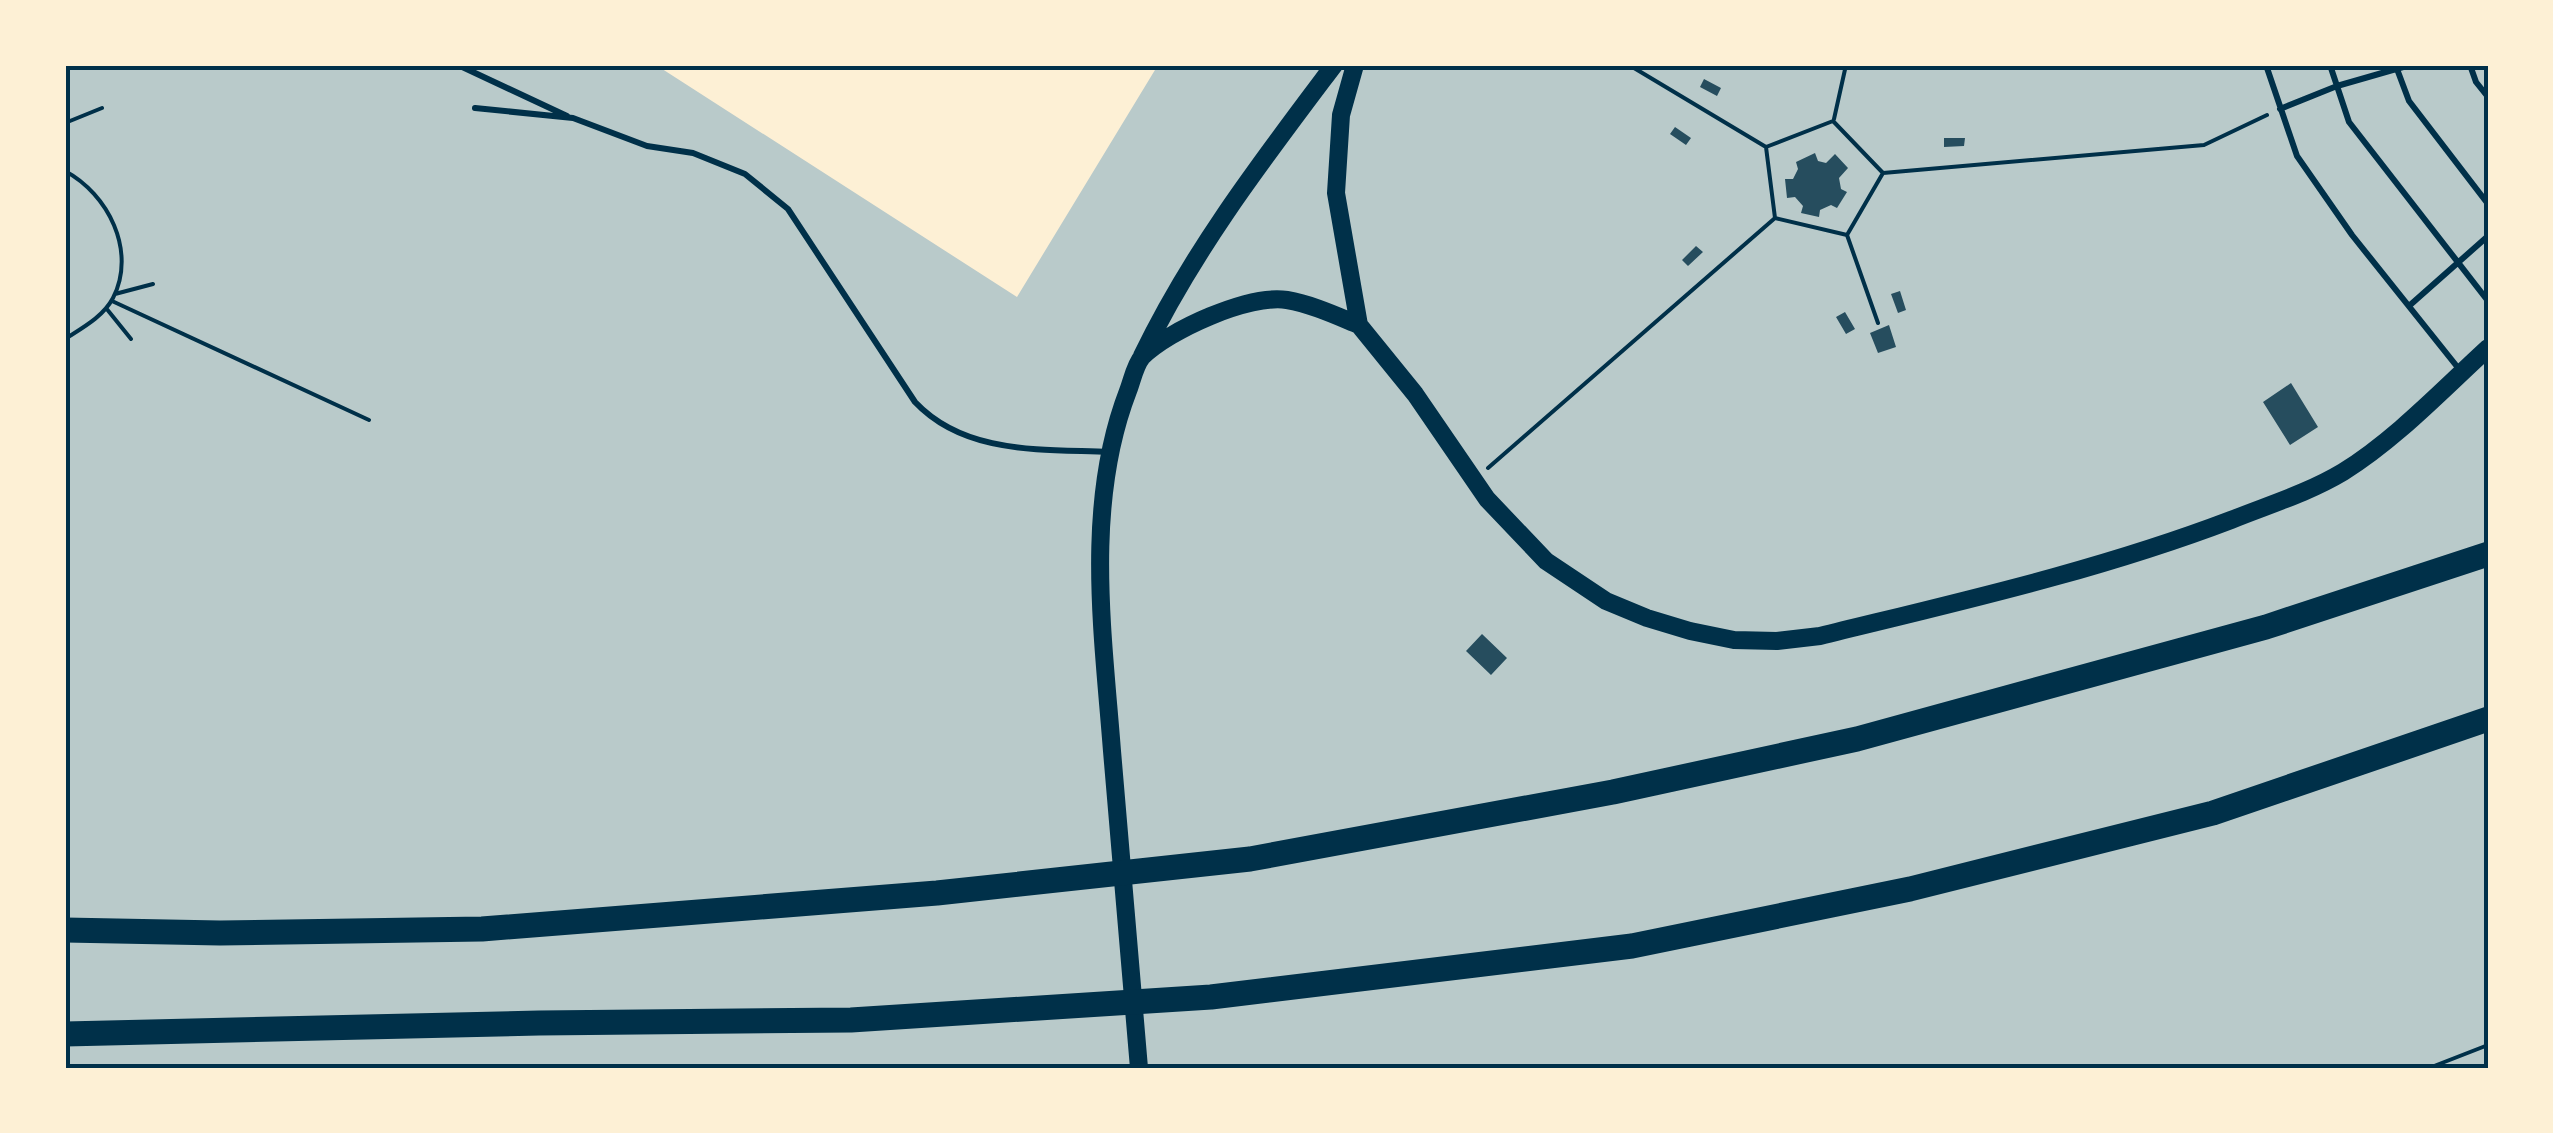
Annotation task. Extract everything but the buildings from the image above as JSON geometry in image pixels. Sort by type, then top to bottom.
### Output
[{"type":"highway","points":[[65,930],[220,933],[482,929],[937,893],[1250,860],[1613,792],[1857,739],[2266,626],[2488,554]]},
{"type":"highway","points":[[65,1034],[851,1020],[1211,997],[1632,946],[1910,889],[2212,812],[2488,720]]},
{"type":"street","points":[[1139,1068],[1102,624],[1101,536],[1111,452],[1120,412],[1159,320],[1253,171],[1334,65]]},
{"type":"street","points":[[1355,65],[1341,115],[1336,194],[1359,325],[1416,394],[1474,480],[1515,532],[1546,561],[1606,601],[1690,632],[1734,640],[1820,636],[2090,569],[2301,493],[2342,472],[2380,445],[2488,348]]},
{"type":"street","points":[[1140,358],[1195,323],[1256,301],[1288,300],[1359,325]]},
{"type":"lane","points":[[458,65],[573,118],[647,146],[693,153],[745,174],[788,209],[915,402],[932,421],[958,435],[1010,447],[1111,452]]},
{"type":"lane","points":[[2266,65],[2297,156],[2352,235],[2462,372]]},
{"type":"lane","points":[[2330,65],[2349,122],[2488,301]]},
{"type":"lane","points":[[2280,109],[2337,86],[2410,65]]},
{"type":"lane","points":[[2470,65],[2476,82],[2488,97]]},
{"type":"lane","points":[[2397,69],[2409,101],[2488,204]]},
{"type":"lane","points":[[475,108],[573,118]]},
{"type":"lane","points":[[2408,306],[2488,236]]},
{"type":"path","points":[[1629,65],[1766,147]]},
{"type":"path","points":[[1834,120],[1846,65]]},
{"type":"path","points":[[65,123],[102,108]]},
{"type":"path","points":[[1883,173],[2204,145],[2280,109]]},
{"type":"path","points":[[1766,147],[1834,120]]},
{"type":"path","points":[[1834,120],[1883,173]]},
{"type":"path","points":[[1766,147],[1775,218]]},
{"type":"path","points":[[65,171],[92,188],[110,212],[119,240],[112,301],[65,339]]},
{"type":"path","points":[[1878,323],[1847,235],[1883,173]]},
{"type":"path","points":[[1775,218],[1847,235]]},
{"type":"path","points":[[1474,480],[1775,218]]},
{"type":"path","points":[[115,294],[153,284]]},
{"type":"path","points":[[112,301],[369,420]]},
{"type":"path","points":[[106,308],[131,339]]},
{"type":"path","points":[[2429,1068],[2488,1045]]},
{"type":"shaded area","points":[[65,65],[656,65],[1017,297],[1158,65],[2488,65],[2488,1068],[65,1068]]}]
